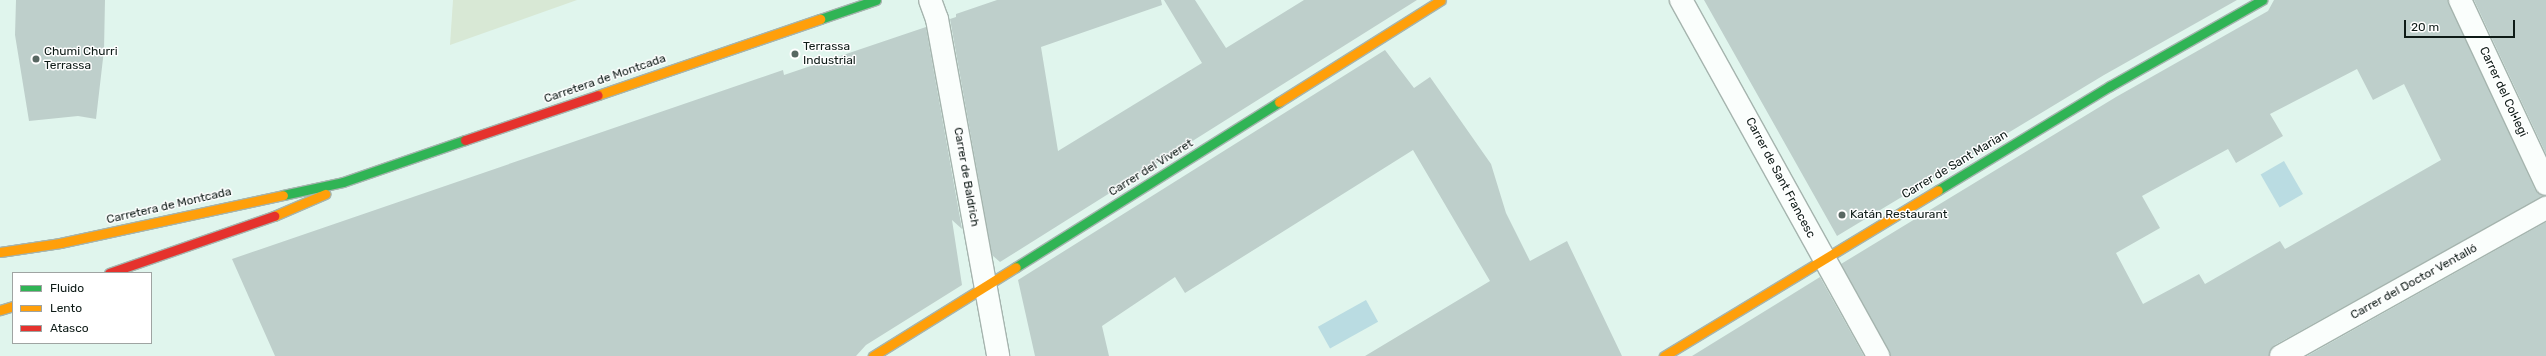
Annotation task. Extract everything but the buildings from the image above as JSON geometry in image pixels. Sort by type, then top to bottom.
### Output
[{"type":"street","name":"Carretera de Montcada","points":[[0,252],[60,243],[343,182],[876,0]]},
{"type":"street","name":"Carrer de Baldrich","points":[[930,0],[937,20],[998,356]]},
{"type":"street","name":"Carrer del Viveret","points":[[873,356],[1441,0]]},
{"type":"street","name":"Carrer de Sant Francesc","points":[[1681,0],[1878,356]]},
{"type":"street","name":"Carrer de Sant Marian","points":[[1664,356],[2110,86],[2262,0]]},
{"type":"street","name":"Carrer del Col·legi","points":[[2460,0],[2546,184]]},
{"type":"street","name":"Carretera de Montcada","points":[[112,272],[288,211],[318,198],[343,182]]},
{"type":"street","name":"Carrer del Doctor Ventalló","points":[[2281,356],[2546,208]]},
{"type":"street","points":[[0,310],[12,306]]},
{"type":"green space","points":[[453,0],[577,0],[450,45]]},
{"type":"water","points":[[2284,161],[2303,194],[2280,207],[2261,174]]},
{"type":"water","points":[[1366,300],[1378,322],[1330,349],[1318,327]]},
{"type":"traffic: fast","points":[[820,19],[876,0]]},
{"type":"traffic: fast","points":[[1938,190],[2110,86],[2262,0]]},
{"type":"traffic: fast","points":[[1016,267],[1279,102]]},
{"type":"traffic: fast","points":[[283,195],[343,182],[465,140]]},
{"type":"traffic: slow","points":[[1279,102],[1441,0]]},
{"type":"traffic: slow","points":[[598,95],[820,19]]},
{"type":"traffic: slow","points":[[1664,356],[1938,190]]},
{"type":"traffic: slow","points":[[274,216],[325,194]]},
{"type":"traffic: slow","points":[[0,252],[60,243],[283,195]]},
{"type":"traffic: slow","points":[[873,356],[1016,267]]},
{"type":"traffic: slow","points":[[0,310],[12,306]]},
{"type":"traffic: jam","points":[[465,140],[598,95]]},
{"type":"traffic: jam","points":[[112,272],[274,216]]},
{"type":"place","name":"Terrassa Industrial","points":[[795,54]]},
{"type":"place","name":"Chumi Churri Terrassa","points":[[36,59]]},
{"type":"place","name":"Katán Restaurant","points":[[1842,215]]}]
